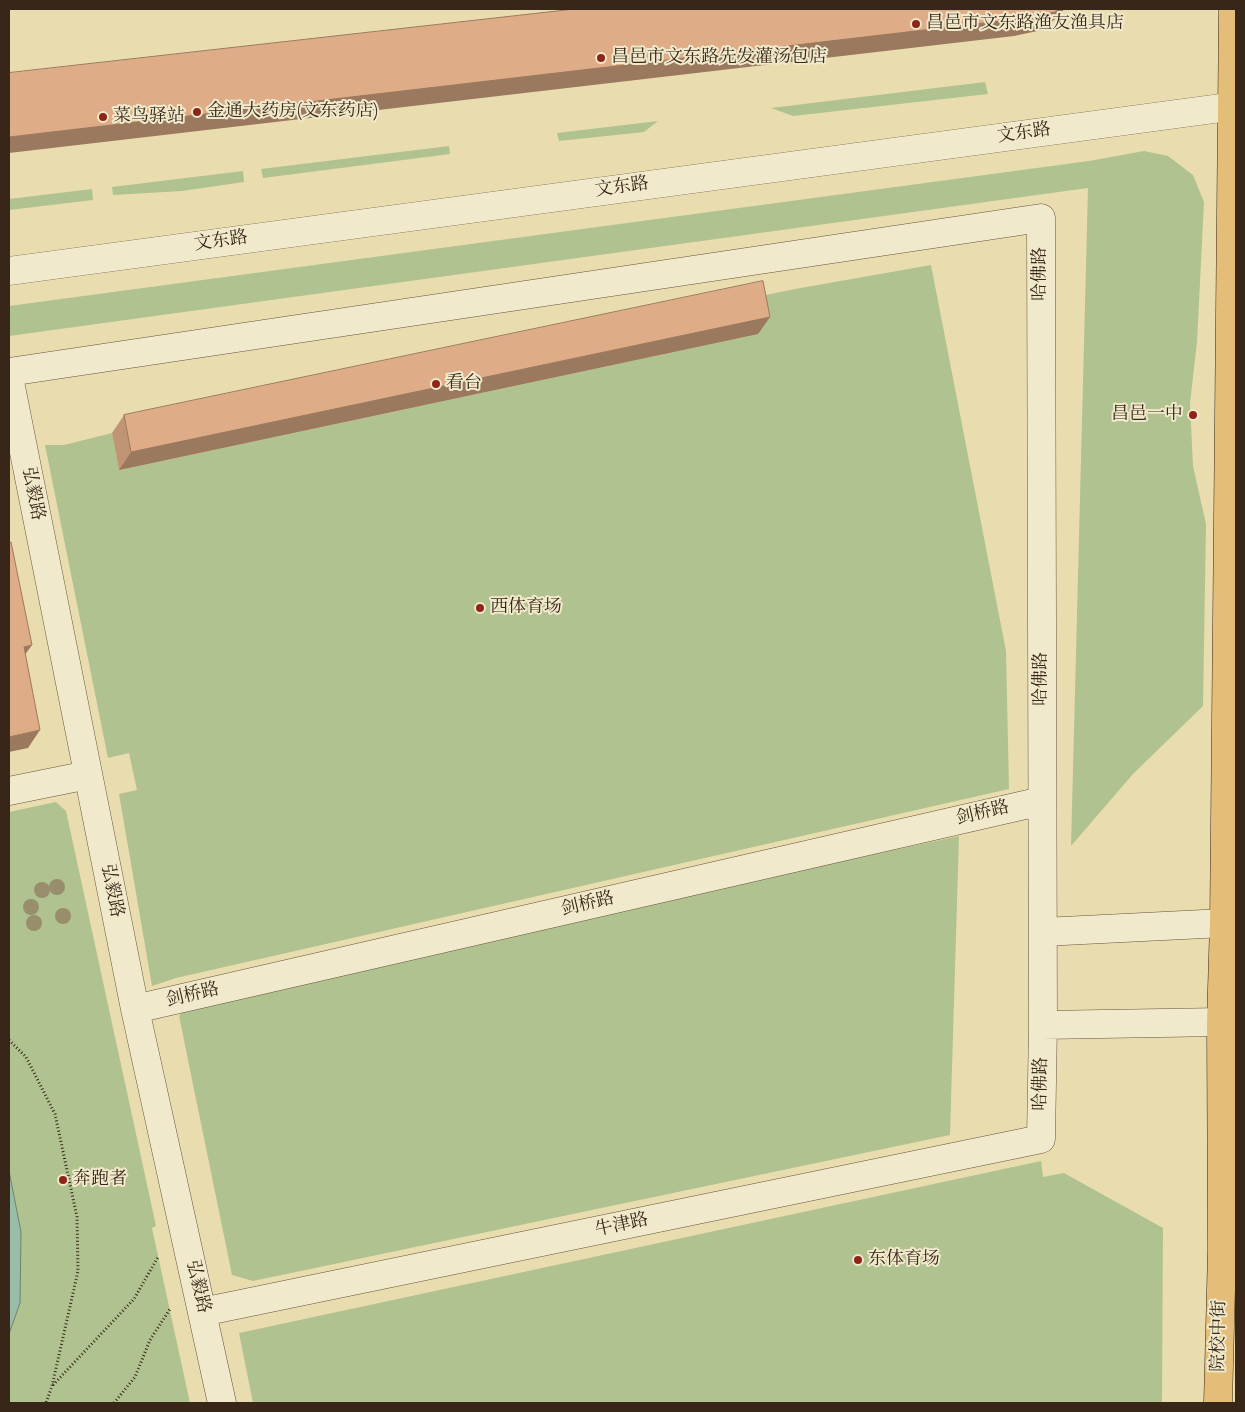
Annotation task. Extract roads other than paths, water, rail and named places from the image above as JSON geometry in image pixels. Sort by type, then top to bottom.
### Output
[{"type":"main road","name":"院校中街","points":[[1218,1403],[1229,1252],[1221,1022],[1224,923],[1234,106],[1233,9]]},
{"type":"street","name":"文东路","points":[[9,271],[1234,106]]},
{"type":"street","name":"哈佛路","points":[[9,372],[1041,218],[1043,932],[1041,1139]]},
{"type":"street","name":"弘毅路","points":[[9,377],[135,1009],[222,1403]]},
{"type":"street","points":[[9,791],[88,776]]},
{"type":"street","name":"剑桥路","points":[[135,1009],[1042,801]]},
{"type":"street","points":[[1043,932],[1224,923]]},
{"type":"street","points":[[1043,1025],[1221,1022]]},
{"type":"street","name":"牛津路","points":[[202,1312],[1041,1139]]},
{"type":"place","name":"昌邑市文东路渔友渔具店","points":[[916,24]]},
{"type":"place","name":"昌邑市文东路先发灌汤包店","points":[[601,58]]},
{"type":"place","name":"金通大药房(文东药店)","points":[[197,112]]},
{"type":"place","name":"菜鸟驿站","points":[[103,117]]},
{"type":"place","name":"看台","points":[[436,384]]},
{"type":"place","name":"昌邑一中","points":[[1193,415]]},
{"type":"place","name":"西体育场","points":[[480,608]]},
{"type":"place","name":"奔跑者","points":[[63,1180]]},
{"type":"place","name":"东体育场","points":[[858,1260]]}]
